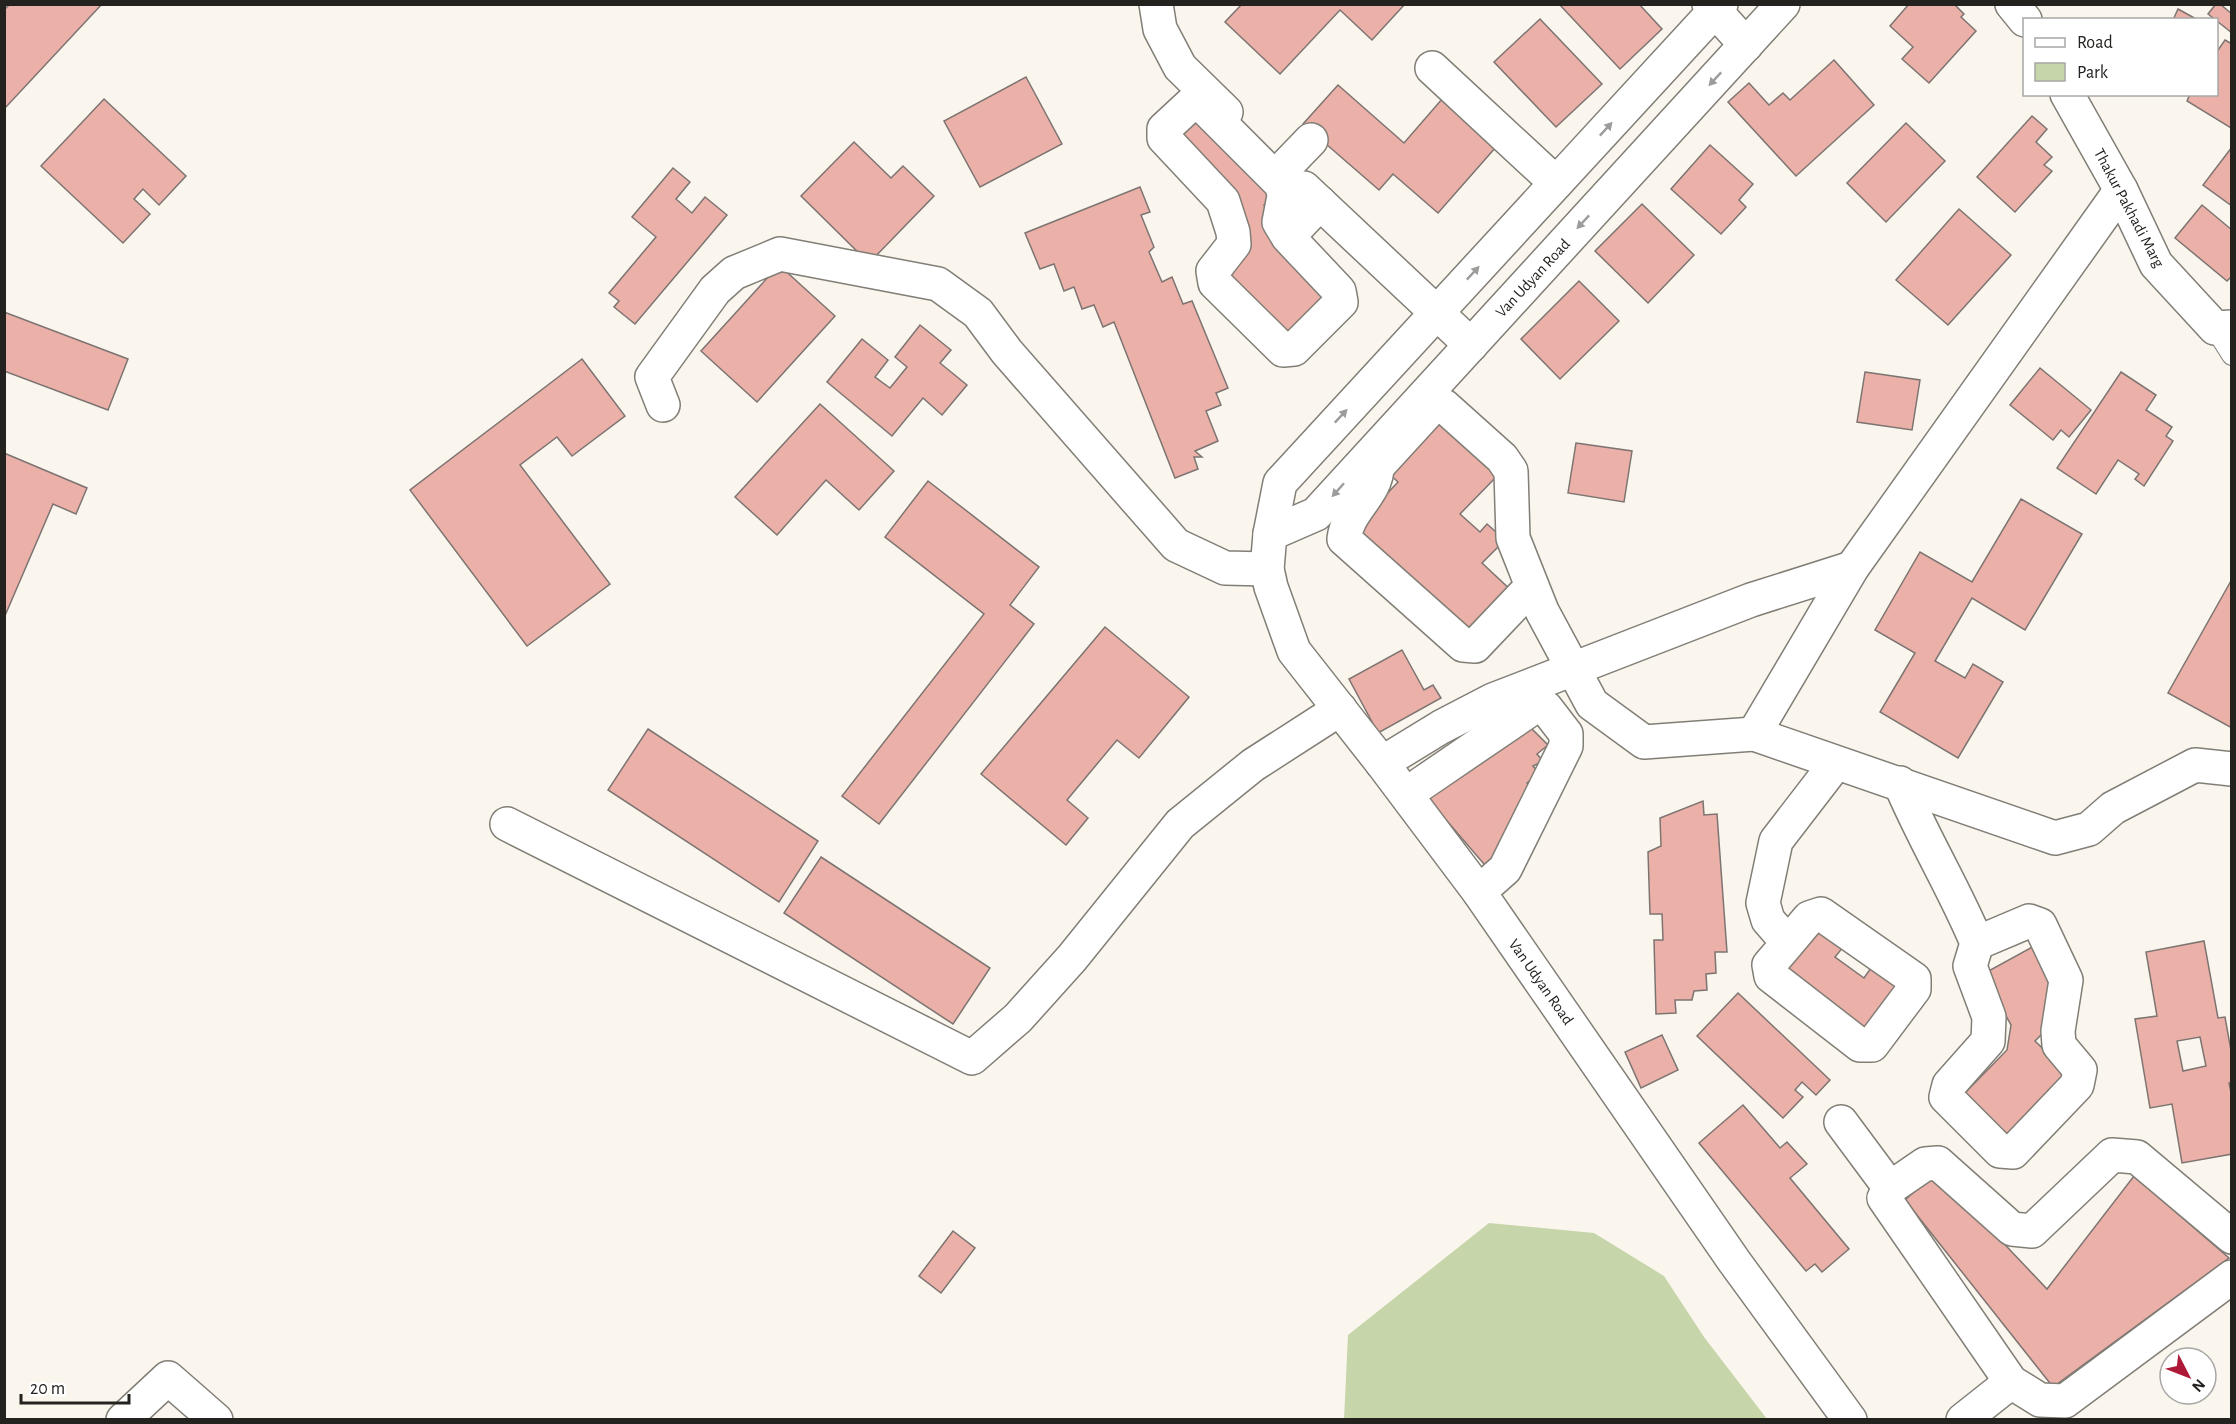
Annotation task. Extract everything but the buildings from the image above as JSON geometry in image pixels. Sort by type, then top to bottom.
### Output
[{"type":"street","points":[[1156,4],[1160,29],[1180,67],[1471,345]]},
{"type":"street","name":"Van Udyan Road","points":[[1270,534],[1316,514],[1783,4]]},
{"type":"street","points":[[2012,4],[2023,18]]},
{"type":"street","points":[[1715,7],[1746,45]]},
{"type":"street","name":"Van Udyan Road","points":[[1715,7],[1557,183],[1280,483],[1270,534],[1267,569],[1271,587],[1294,651],[1479,892],[1728,1251],[1850,1419]]},
{"type":"street","points":[[1432,68],[1557,183]]},
{"type":"street","name":"Thakur Pakhadi Marg","points":[[2068,96],[2121,190],[2156,264],[2223,328]]},
{"type":"street","points":[[1192,103],[1200,103],[1282,185],[1284,196],[1279,222],[1288,237],[1339,291],[1341,302],[1294,349],[1283,350],[1215,283],[1213,271],[1234,244],[1228,213],[1223,201],[1164,138],[1164,129],[1192,103]]},
{"type":"street","points":[[1281,164],[1307,137]]},
{"type":"street","points":[[1754,734],[1852,568],[2121,190]]},
{"type":"street","points":[[1288,237],[1320,203]]},
{"type":"street","points":[[663,405],[652,377],[715,290],[734,273],[780,254],[938,284],[978,313],[1007,352],[1176,545],[1225,568],[1267,569]]},
{"type":"street","points":[[1531,587],[1475,646],[1463,645],[1344,539],[1345,526],[1377,478],[1377,467],[1432,407],[1444,406],[1502,458],[1511,471],[1513,538],[1531,587],[1592,704],[1644,742],[1754,734],[2055,838],[2089,829],[2114,808],[2195,765],[2232,769]]},
{"type":"street","points":[[1422,784],[1459,759],[1500,712],[1574,670],[1751,600],[1852,568]]},
{"type":"street","points":[[1382,763],[1441,727],[1500,712],[1534,707],[1546,708],[1566,734],[1566,746],[1505,869],[1479,892]]},
{"type":"street","points":[[507,824],[972,1058],[1018,1018],[1072,958],[1180,824],[1253,765],[1340,709]]},
{"type":"street","points":[[1441,727],[1459,759]]},
{"type":"street","points":[[1788,943],[1768,920],[1763,903],[1776,840],[1836,763]]},
{"type":"street","points":[[1900,783],[1919,827],[1963,909],[1977,943],[1970,966],[1989,1017],[1988,1041],[1949,1085],[1946,1097],[2000,1151],[2013,1152],[2077,1085],[2080,1070],[2059,1045],[2058,1031],[2067,980],[2040,925],[2029,921],[1977,943]]},
{"type":"street","points":[[1840,1122],[1890,1188]]},
{"type":"street","points":[[2232,1237],[2137,1157],[2112,1155],[2031,1231],[2012,1229],[1938,1163],[1925,1164],[1890,1188],[1884,1198],[2012,1382],[2040,1400],[2066,1401],[2232,1277]]},
{"type":"street","points":[[123,1419],[168,1378],[216,1419]]},
{"type":"street","points":[[1963,1419],[2012,1382]]},
{"type":"lane","points":[[2223,328],[2232,355]]},
{"type":"green space","points":[[1489,1223],[1594,1233],[1664,1276],[1704,1337],[1767,1419],[1344,1419],[1348,1335]]}]
